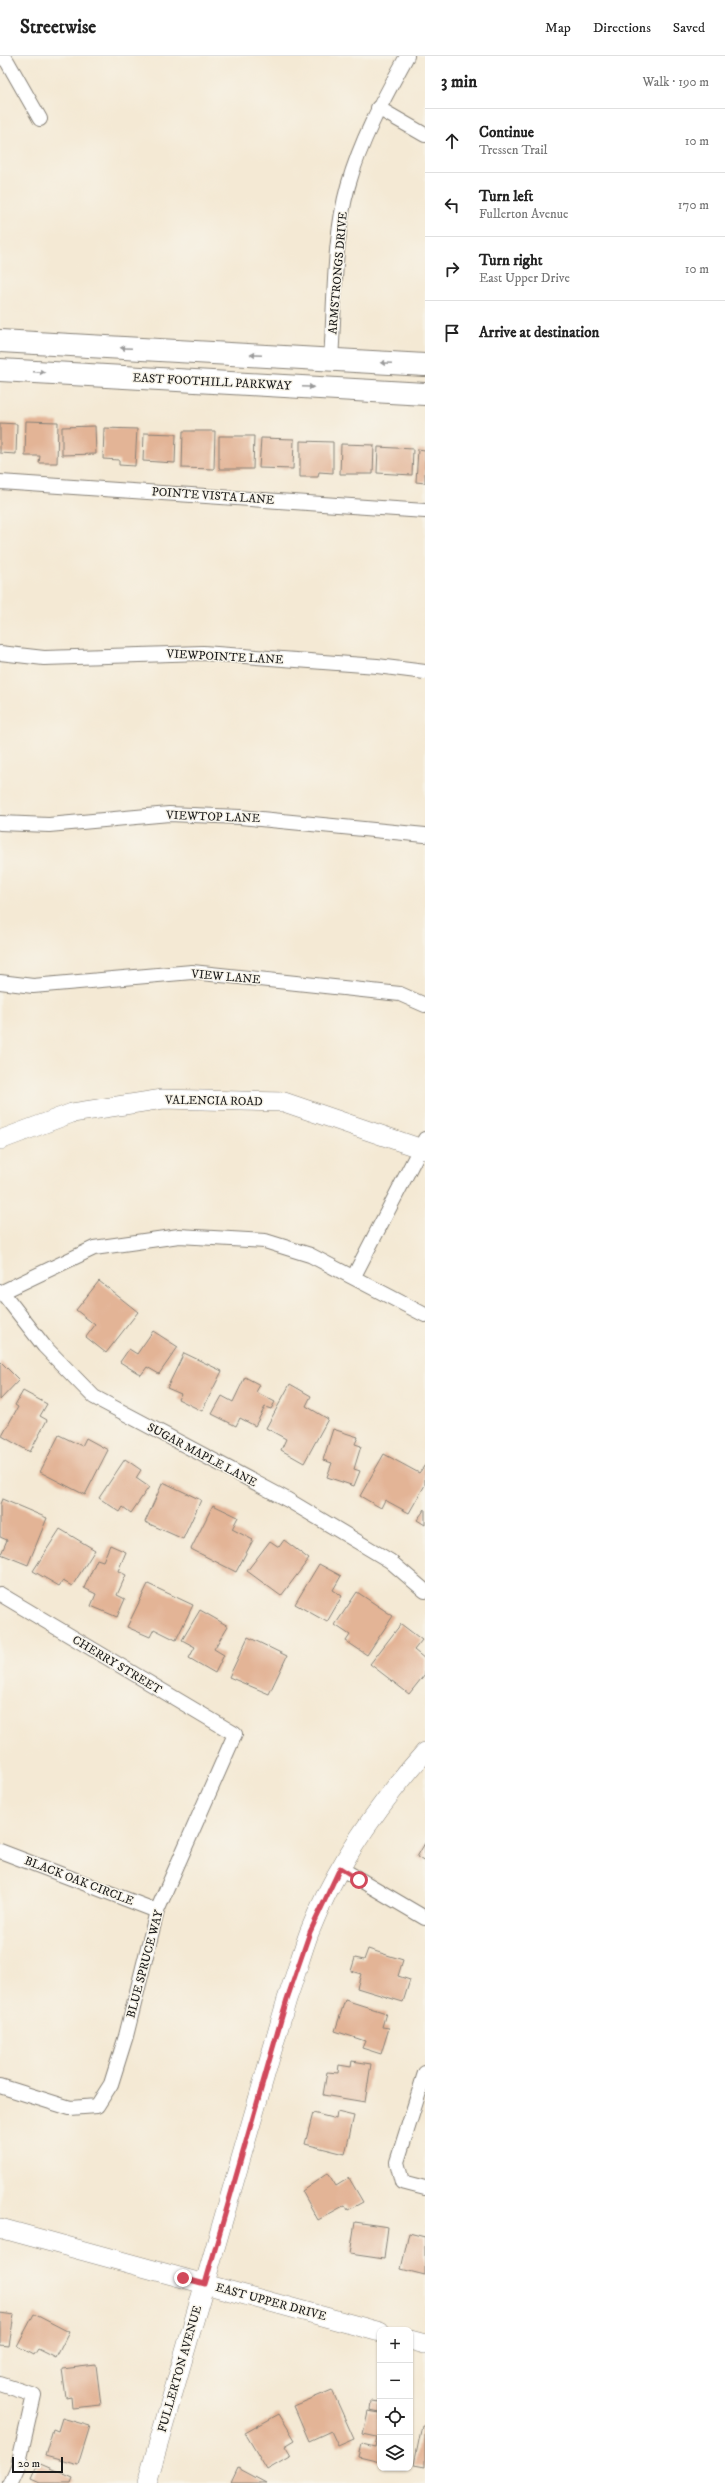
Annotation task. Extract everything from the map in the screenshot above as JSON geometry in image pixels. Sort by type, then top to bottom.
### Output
[{"type":"main road","points":[[0,340],[425,365]]},
{"type":"main road","name":"EAST FOOTHILL PARKWAY","points":[[0,370],[425,394]]},
{"type":"main road","name":"VALENCIA ROAD","points":[[0,1140],[72,1113],[163,1099],[284,1102],[423,1146]]},
{"type":"main road","name":"FULLERTON AVENUE","points":[[148,2483],[287,1999],[310,1932],[340,1868],[396,1785],[425,1752]]},
{"type":"main road","name":"EAST UPPER DRIVE","points":[[0,2228],[377,2331]]},
{"type":"main road","points":[[413,2341],[425,2344]]},
{"type":"street","points":[[0,56],[7,61],[40,119]]},
{"type":"street","name":"ARMSTRONGS DRIVE","points":[[331,359],[339,238],[347,187],[362,145],[378,108],[407,56]]},
{"type":"street","points":[[378,108],[425,135]]},
{"type":"street","name":"POINTE VISTA LANE","points":[[0,482],[425,511]]},
{"type":"street","name":"VIEWPOINTE LANE","points":[[0,653],[44,658],[203,653],[377,666],[425,672]]},
{"type":"street","name":"VIEWTOP LANE","points":[[0,823],[49,825],[169,814],[240,817],[425,835]]},
{"type":"street","name":"VIEW LANE","points":[[0,982],[34,986],[192,972],[400,994],[425,1005]]},
{"type":"street","points":[[354,1276],[423,1146]]},
{"type":"street","points":[[1,1292],[94,1248],[179,1236],[265,1241],[310,1255],[354,1276],[425,1315]]},
{"type":"street","name":"SUGAR MAPLE LANE","points":[[1,1292],[44,1346],[94,1397],[288,1500],[390,1561],[425,1591]]},
{"type":"street","name":"CHERRY STREET","points":[[0,1594],[235,1734]]},
{"type":"street","name":"BLUE SPRUCE WAY","points":[[0,2086],[70,2108],[97,2106],[111,2084],[118,2063],[157,1911],[235,1734]]},
{"type":"street","name":"BLACK OAK CIRCLE","points":[[0,1851],[157,1911]]},
{"type":"street","points":[[340,1868],[425,1918]]},
{"type":"street","points":[[425,2073],[397,2162],[402,2182],[425,2188]]},
{"type":"street","points":[[0,2384],[34,2395],[17,2470],[10,2483]]},
{"type":"building","points":[[26,421],[58,422],[57,463],[39,463],[40,456],[25,456]]},
{"type":"building","points":[[0,423],[17,424],[16,454],[0,453]]},
{"type":"building","points":[[95,426],[96,454],[62,455],[62,427]]},
{"type":"building","points":[[104,428],[137,429],[135,466],[119,465],[119,460],[103,459]]},
{"type":"building","points":[[183,431],[215,431],[214,469],[182,468]]},
{"type":"building","points":[[144,433],[176,434],[175,463],[143,461]]},
{"type":"building","points":[[219,436],[254,436],[253,469],[219,469]]},
{"type":"building","points":[[261,438],[294,439],[293,469],[259,468]]},
{"type":"building","points":[[300,441],[333,442],[333,473],[319,472],[318,477],[300,477]]},
{"type":"building","points":[[341,444],[374,445],[373,474],[340,474]]},
{"type":"building","points":[[378,447],[413,449],[412,475],[377,473]]},
{"type":"building","points":[[418,449],[425,450],[425,483],[416,482]]},
{"type":"building","points":[[99,1281],[138,1312],[106,1353],[86,1337],[95,1325],[76,1310]]},
{"type":"building","points":[[153,1331],[178,1347],[159,1374],[147,1367],[141,1375],[120,1362],[129,1349],[137,1354]]},
{"type":"building","points":[[184,1353],[222,1371],[202,1411],[178,1399],[181,1394],[167,1388]]},
{"type":"building","points":[[1,1362],[19,1380],[0,1400],[0,1363]]},
{"type":"building","points":[[245,1377],[260,1385],[256,1392],[275,1402],[271,1409],[265,1407],[255,1426],[240,1418],[236,1426],[212,1414],[222,1396],[233,1402]]},
{"type":"building","points":[[290,1384],[311,1396],[306,1406],[328,1419],[304,1463],[281,1450],[286,1439],[266,1428]]},
{"type":"building","points":[[23,1391],[47,1404],[40,1416],[47,1420],[30,1452],[2,1436],[18,1407],[15,1405]]},
{"type":"building","points":[[333,1429],[358,1437],[355,1444],[361,1446],[354,1469],[360,1471],[354,1486],[327,1477],[332,1463],[323,1460]]},
{"type":"building","points":[[59,1435],[82,1446],[86,1438],[108,1450],[85,1495],[40,1472]]},
{"type":"building","points":[[384,1454],[419,1473],[425,1465],[425,1485],[409,1513],[385,1500],[381,1508],[360,1496]]},
{"type":"building","points":[[125,1459],[141,1470],[136,1478],[149,1487],[131,1513],[123,1507],[120,1512],[99,1498]]},
{"type":"building","points":[[163,1482],[201,1500],[183,1539],[145,1522]]},
{"type":"building","points":[[2,1499],[47,1518],[28,1565],[1,1554],[7,1540],[0,1537],[0,1504]]},
{"type":"building","points":[[213,1505],[238,1517],[232,1529],[253,1540],[236,1572],[191,1549]]},
{"type":"building","points":[[425,1509],[425,1525],[417,1520]]},
{"type":"building","points":[[60,1529],[95,1550],[72,1586],[63,1581],[59,1586],[33,1571]]},
{"type":"building","points":[[284,1540],[309,1559],[281,1596],[247,1571],[270,1541],[279,1547]]},
{"type":"building","points":[[110,1545],[126,1552],[118,1571],[126,1575],[117,1595],[125,1599],[117,1617],[91,1606],[96,1594],[84,1588],[97,1559],[103,1561]]},
{"type":"building","points":[[319,1564],[341,1576],[333,1590],[342,1596],[327,1622],[295,1604]]},
{"type":"building","points":[[148,1584],[193,1605],[176,1640],[154,1629],[150,1637],[127,1627]]},
{"type":"building","points":[[357,1592],[393,1616],[367,1655],[346,1641],[350,1635],[335,1625]]},
{"type":"building","points":[[200,1610],[228,1626],[214,1649],[224,1655],[215,1673],[189,1658],[195,1647],[182,1640]]},
{"type":"building","points":[[401,1624],[422,1640],[414,1650],[425,1659],[425,1674],[409,1694],[370,1664]]},
{"type":"building","points":[[248,1637],[287,1656],[269,1694],[229,1677]]},
{"type":"building","points":[[425,1843],[425,1862],[417,1857]]},
{"type":"building","points":[[368,1949],[403,1960],[398,1976],[410,1980],[403,2002],[357,1988],[361,1974],[351,1971],[355,1958],[364,1960]]},
{"type":"building","points":[[345,2000],[386,2013],[382,2027],[389,2028],[381,2054],[362,2048],[365,2041],[335,2031]]},
{"type":"building","points":[[352,2061],[371,2064],[365,2102],[323,2095],[327,2072],[338,2073],[339,2065],[351,2067]]},
{"type":"building","points":[[337,2112],[354,2116],[345,2154],[305,2144],[313,2113],[336,2119]]},
{"type":"building","points":[[328,2173],[336,2186],[349,2178],[363,2202],[348,2210],[345,2205],[318,2220],[302,2191]]},
{"type":"building","points":[[355,2222],[388,2227],[384,2259],[350,2254]]},
{"type":"building","points":[[409,2233],[425,2237],[425,2275],[401,2269]]},
{"type":"building","points":[[0,2313],[14,2315],[9,2346],[0,2345]]},
{"type":"building","points":[[34,2314],[69,2332],[56,2358],[38,2349],[34,2355],[17,2346]]},
{"type":"building","points":[[96,2365],[101,2405],[72,2408],[71,2397],[66,2398],[62,2369]]},
{"type":"building","points":[[332,2390],[354,2439],[338,2446],[331,2431],[309,2441],[294,2406]]},
{"type":"building","points":[[371,2401],[377,2402],[377,2411],[370,2410]]},
{"type":"building","points":[[368,2411],[377,2412],[377,2437],[363,2434]]},
{"type":"building","points":[[279,2414],[295,2440],[285,2446],[291,2456],[267,2470],[245,2433]]},
{"type":"building","points":[[62,2418],[90,2426],[78,2465],[45,2456],[53,2429],[58,2431]]},
{"type":"building","points":[[422,2425],[425,2426],[425,2467],[414,2465]]},
{"type":"building","points":[[377,2437],[377,2461],[359,2457],[362,2444],[375,2447]]},
{"type":"building","points":[[38,2463],[73,2478],[71,2483],[40,2483],[31,2479]]},
{"type":"building","points":[[238,2468],[266,2483],[231,2483]]},
{"type":"route","points":[[183,2278],[205,2284],[287,1999],[310,1932],[340,1868],[359,1880]]}]
